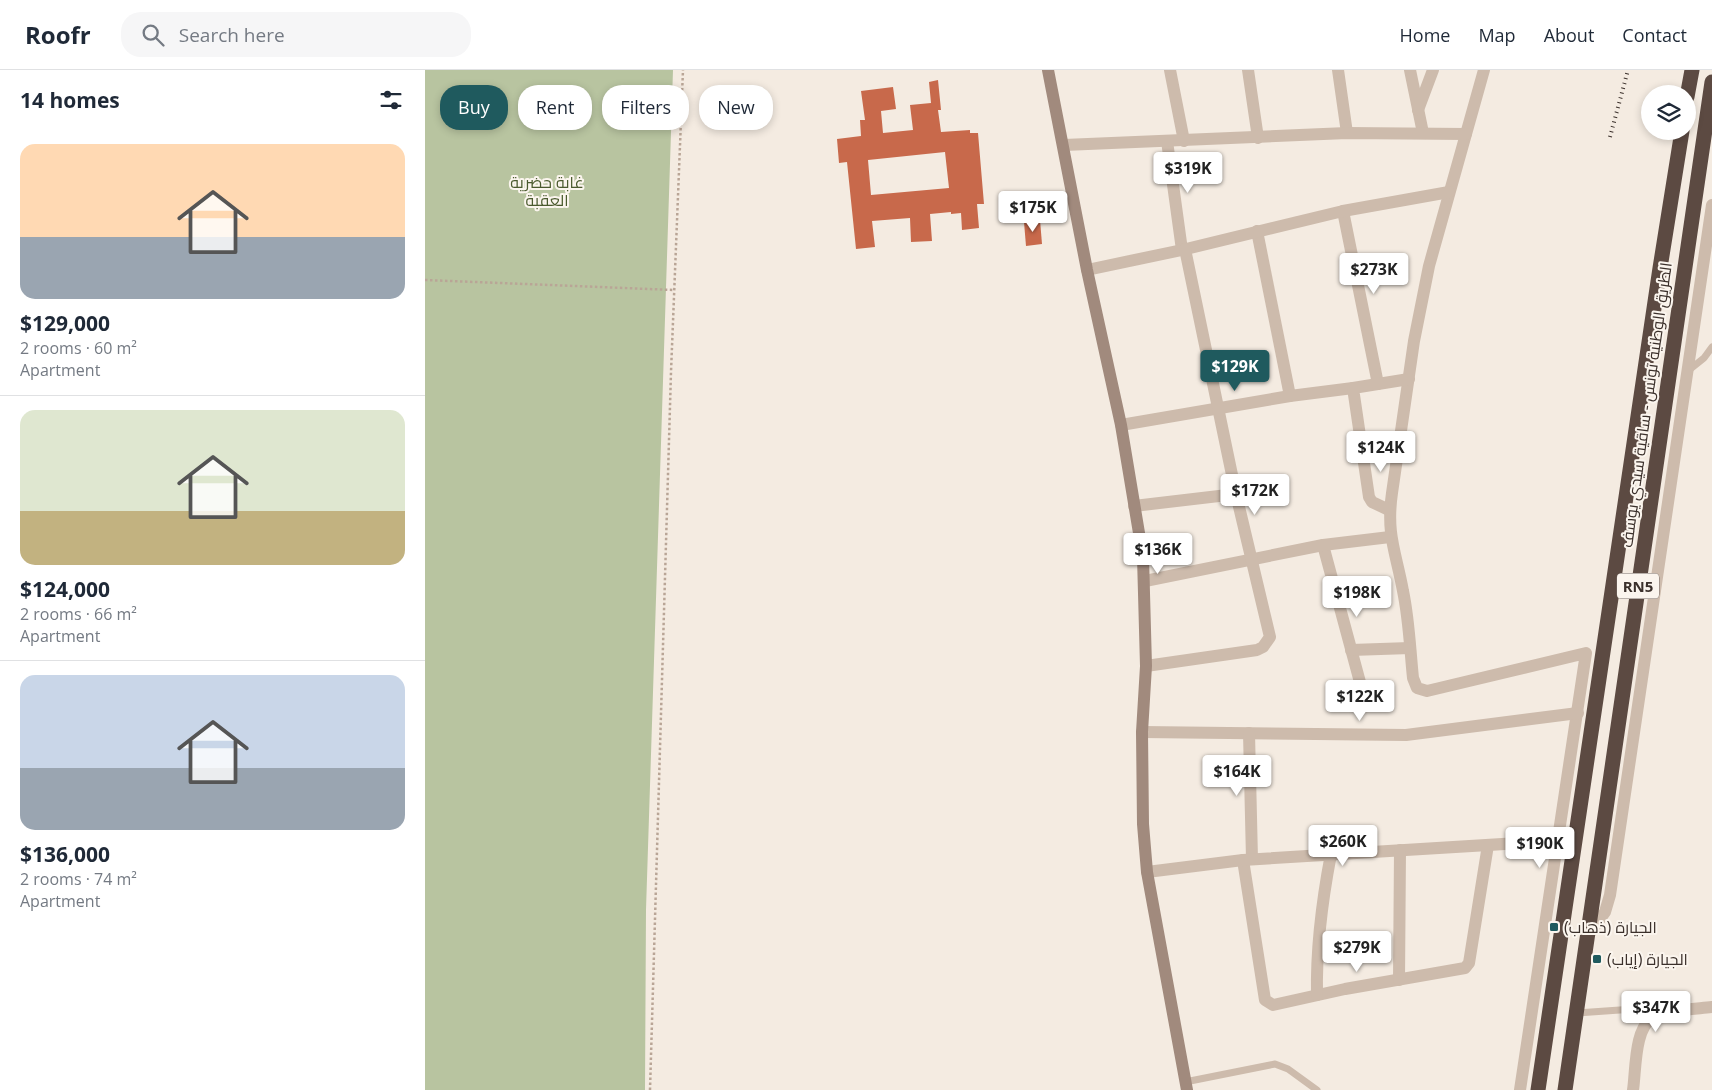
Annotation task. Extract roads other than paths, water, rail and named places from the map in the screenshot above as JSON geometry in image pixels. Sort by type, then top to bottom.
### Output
[{"type":"highway","points":[[1689,85],[1692,70]]},
{"type":"highway","name":"الطريق الوطنية تونس - ساقية سيدي يوسف","points":[[1565,1090],[1712,82]]},
{"type":"highway","name":"الطريق الوطنية تونس - ساقية سيدي يوسف","points":[[1538,1090],[1658,277],[1681,140]]},
{"type":"street","points":[[1048,70],[1087,270],[1121,426],[1145,581],[1146,666],[1142,732],[1142,800],[1147,872],[1186,1086]]},
{"type":"street","points":[[1170,70],[1184,140]]},
{"type":"street","points":[[1248,70],[1258,138]]},
{"type":"street","points":[[1338,70],[1347,133]]},
{"type":"street","points":[[1410,70],[1423,132]]},
{"type":"street","points":[[1419,110],[1433,70]]},
{"type":"street","points":[[1484,70],[1449,192],[1421,304],[1389,510],[1390,537],[1403,590],[1417,688],[1427,691],[1586,653],[1520,1090]]},
{"type":"street","points":[[1064,145],[1347,133],[1423,132],[1465,134]]},
{"type":"street","points":[[1146,666],[1257,650],[1263,647],[1270,637],[1236,494],[1183,250],[1167,141]]},
{"type":"street","points":[[1087,270],[1183,250],[1343,211],[1449,192]]},
{"type":"street","points":[[1589,934],[1605,912],[1610,895],[1710,231],[1712,206]]},
{"type":"street","points":[[1343,211],[1378,384]]},
{"type":"street","points":[[1257,231],[1290,396]]},
{"type":"street","points":[[1121,426],[1290,396],[1409,379]]},
{"type":"street","points":[[1353,388],[1369,497],[1379,507],[1389,510]]},
{"type":"street","points":[[1134,506],[1236,494]]},
{"type":"street","points":[[1145,581],[1323,545],[1390,537]]},
{"type":"street","points":[[1323,545],[1363,697]]},
{"type":"street","points":[[1351,650],[1410,648]]},
{"type":"street","points":[[1142,732],[1406,735],[1578,713]]},
{"type":"street","points":[[1249,733],[1247,859],[1265,1000],[1273,1006],[1317,995],[1465,968],[1469,963],[1488,845]]},
{"type":"street","points":[[1147,872],[1247,859],[1536,842]]},
{"type":"street","points":[[1399,980],[1400,850]]},
{"type":"street","points":[[1317,995],[1316,964],[1322,902],[1331,854]]},
{"type":"street","points":[[1633,1090],[1640,1035],[1649,1020],[1659,1016],[1712,1007]]},
{"type":"lane","points":[[1689,370],[1704,358],[1712,347]]},
{"type":"lane","points":[[1577,1013],[1634,1009]]},
{"type":"lane","points":[[1186,1086],[1275,1064],[1288,1069],[1317,1090]]},
{"type":"railway","points":[[1610,137],[1628,70]]},
{"type":"place","name":"الجيارة (ذهاب)","points":[[1554,927]]},
{"type":"place","name":"الجيارة (إياب)","points":[[1597,959]]},
{"type":"park label","name":"غابة حضرية العقبة","points":[[547,191]]}]
